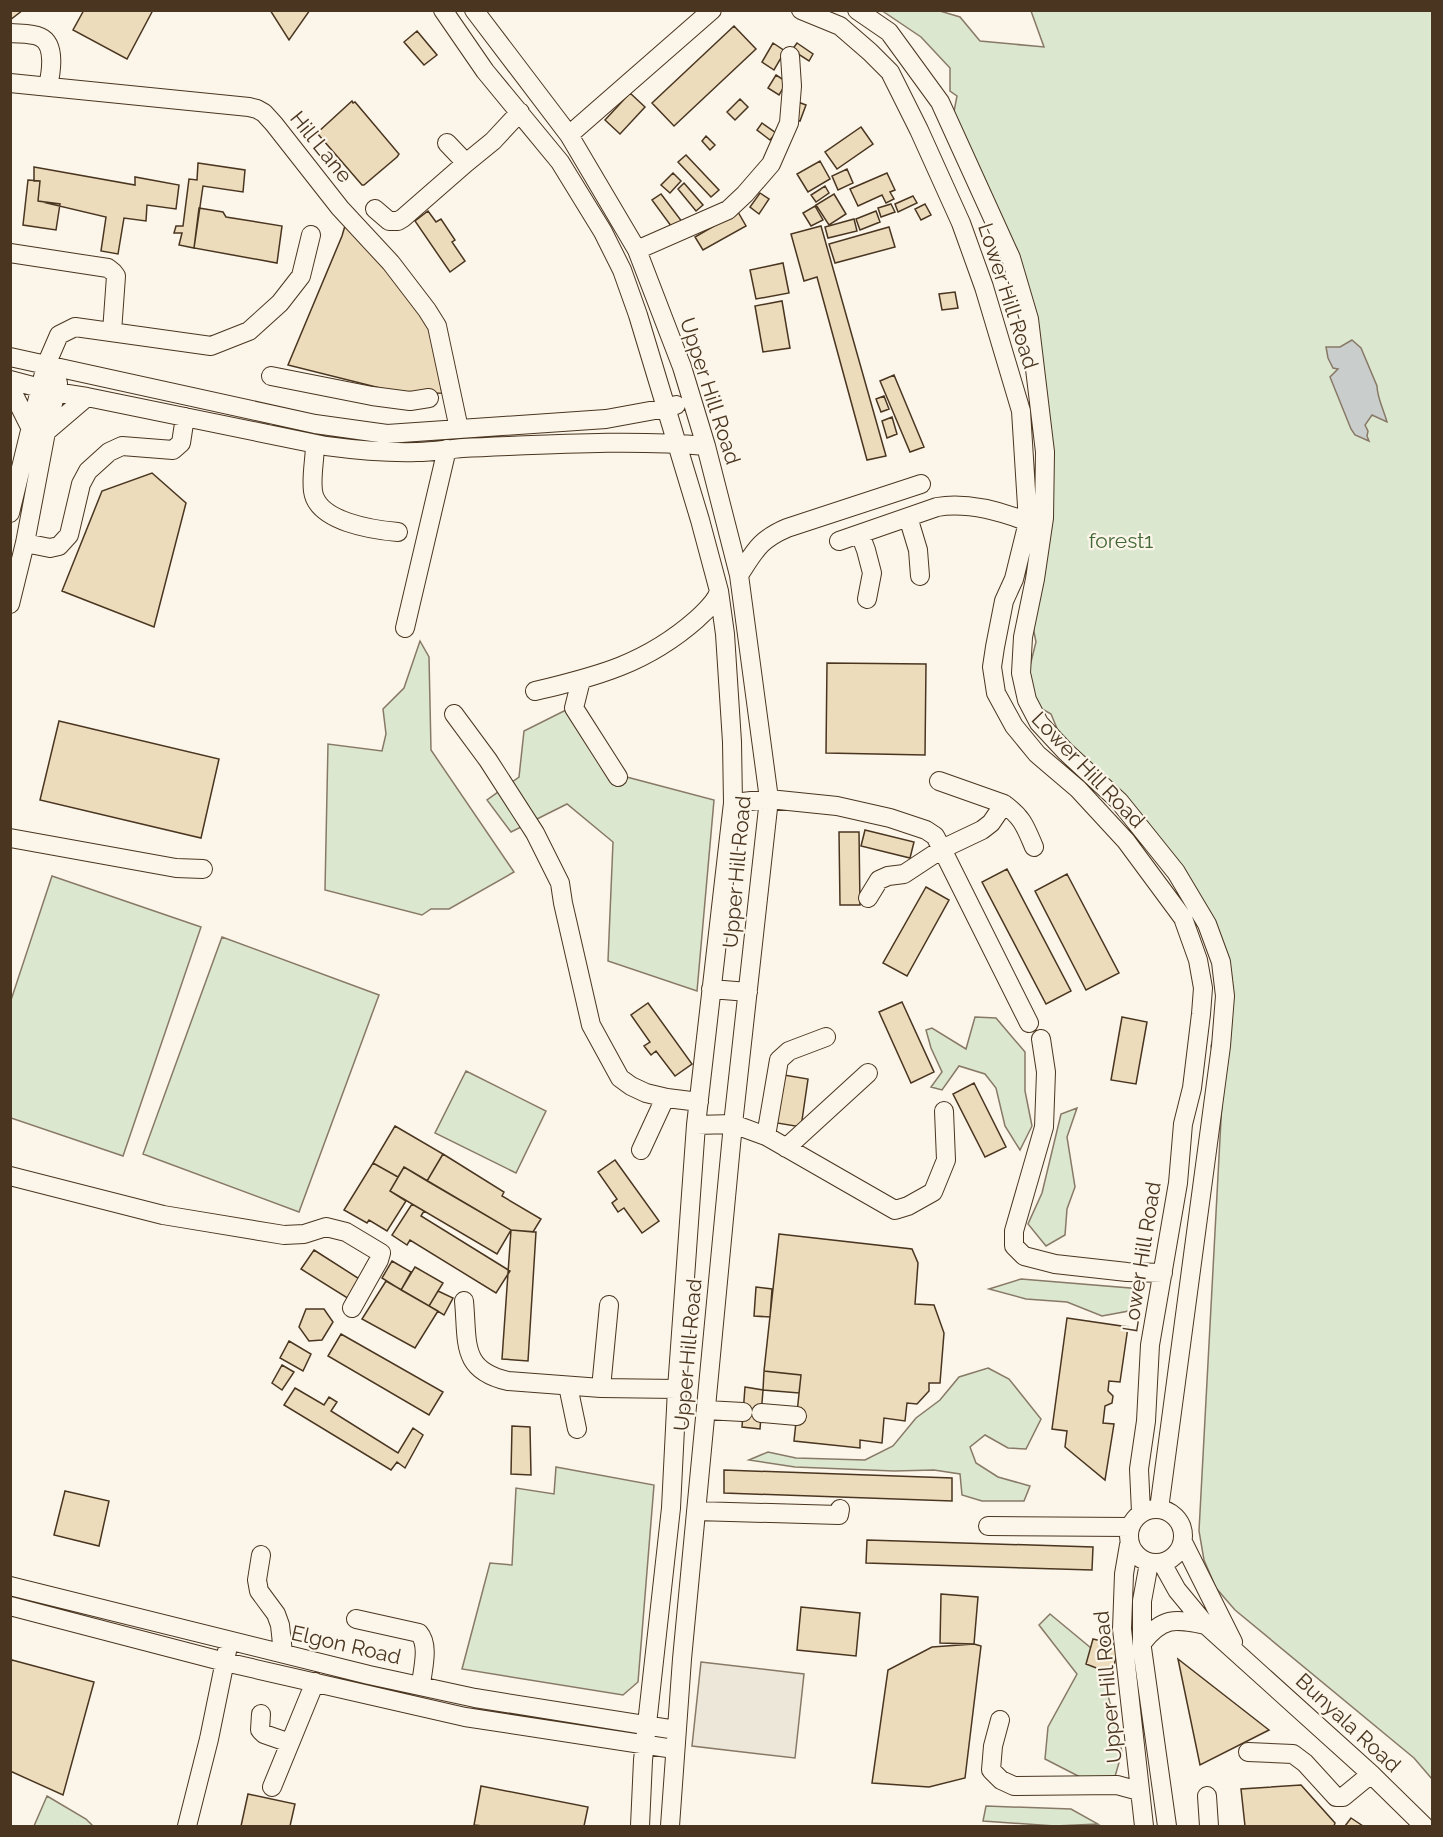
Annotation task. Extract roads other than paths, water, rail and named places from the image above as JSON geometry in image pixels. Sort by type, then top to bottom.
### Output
[{"type":"street","name":"Upper Hill Road","points":[[443,10],[484,71],[560,162],[603,232],[622,270],[638,315],[700,520],[719,591],[725,634],[732,742],[733,803],[696,1125],[671,1508],[645,1743],[639,1827]]},
{"type":"street","name":"Upper Hill Road","points":[[474,10],[569,135],[636,250],[682,367],[706,446],[739,575],[769,799],[733,1124],[682,1659],[670,1827]]},
{"type":"street","points":[[569,135],[712,10]]},
{"type":"street","name":"Lower Hill Road","points":[[801,10],[840,27],[890,72],[962,223],[984,287],[1021,411],[1028,522],[1014,579],[1004,601],[994,647],[992,667],[996,693],[1014,726],[1036,754],[1078,789],[1126,841],[1182,918],[1198,960],[1203,988],[1201,1014],[1192,1088],[1183,1124],[1178,1183],[1150,1345],[1146,1421],[1138,1469],[1140,1523]]},
{"type":"street","name":"Lower Hill Road","points":[[857,10],[890,32],[940,102],[1011,258],[1029,319],[1045,452],[1044,518],[1023,637],[1021,673],[1027,700],[1039,723],[1065,751],[1119,801],[1176,872],[1207,924],[1221,962],[1225,996],[1221,1046],[1140,1523]]},
{"type":"street","points":[[10,33],[40,36],[47,42],[51,72],[48,86]]},
{"type":"street","points":[[636,250],[728,210],[771,164],[789,123],[792,87],[790,56]]},
{"type":"street","name":"Hill Lane","points":[[10,83],[249,106],[264,113],[296,150],[340,208],[391,263],[427,310],[436,326],[459,429]]},
{"type":"street","points":[[375,209],[389,221],[398,221],[430,197],[493,141],[520,112]]},
{"type":"street","points":[[447,142],[466,163]]},
{"type":"street","points":[[10,513],[38,430],[54,367],[59,335],[75,327],[212,346],[249,331],[280,303],[301,276],[311,235]]},
{"type":"street","points":[[10,253],[108,268],[116,276],[112,332]]},
{"type":"street","points":[[10,357],[335,428],[387,434],[606,419],[666,408],[692,400]]},
{"type":"street","points":[[271,376],[372,396],[410,401],[429,398]]},
{"type":"street","points":[[10,380],[47,390],[353,450],[432,451],[578,444],[676,443],[706,446]]},
{"type":"street","points":[[10,387],[38,430],[25,543],[10,604]]},
{"type":"street","points":[[38,430],[87,397]]},
{"type":"street","points":[[410,401],[412,434]]},
{"type":"street","points":[[25,543],[50,548],[59,546],[69,535],[81,484],[97,461],[122,446],[173,450],[181,443],[185,417]]},
{"type":"street","points":[[315,444],[313,492],[318,504],[338,519],[350,524],[398,532]]},
{"type":"street","points":[[405,628],[447,449]]},
{"type":"street","points":[[739,575],[758,547],[770,536],[787,528],[921,484]]},
{"type":"street","points":[[839,541],[937,507],[949,505],[990,510],[1028,522]]},
{"type":"street","points":[[908,517],[918,550],[920,576]]},
{"type":"street","points":[[860,534],[872,573],[867,599]]},
{"type":"street","points":[[535,691],[581,680],[629,664],[672,639],[701,615],[717,598],[719,591]]},
{"type":"street","points":[[581,680],[573,708],[618,777]]},
{"type":"street","points":[[454,714],[488,760],[535,833],[560,883],[591,1025],[620,1078],[646,1093],[699,1102]]},
{"type":"street","points":[[939,781],[1004,804],[1018,814],[1034,848]]},
{"type":"street","points":[[733,803],[769,799],[837,806],[927,830],[935,836],[942,849],[1029,1023]]},
{"type":"street","points":[[868,898],[879,880],[904,874],[942,849],[982,830],[991,823],[1004,804]]},
{"type":"street","points":[[10,838],[177,860],[203,869]]},
{"type":"street","points":[[711,989],[748,992]]},
{"type":"street","points":[[766,1136],[778,1060],[789,1051],[826,1037]]},
{"type":"street","points":[[1041,1039],[1046,1072],[1044,1127],[1014,1231],[1014,1246],[1024,1256],[1055,1263],[1127,1272],[1163,1273]]},
{"type":"street","points":[[786,1148],[868,1073]]},
{"type":"street","points":[[641,1150],[665,1098]]},
{"type":"street","points":[[696,1125],[733,1124],[766,1136],[896,1210],[933,1192],[946,1160],[944,1111]]},
{"type":"street","points":[[10,1176],[163,1215],[284,1235],[304,1234],[326,1227],[346,1232],[381,1253],[352,1308]]},
{"type":"street","points":[[464,1301],[470,1355],[485,1374],[508,1381],[568,1386],[677,1389]]},
{"type":"street","points":[[601,1388],[609,1305]]},
{"type":"street","points":[[568,1386],[577,1429]]},
{"type":"street","points":[[706,1410],[797,1416]]},
{"type":"street","points":[[696,1511],[839,1515],[840,1509]]},
{"type":"street","points":[[988,1526],[1140,1523],[1168,1511],[1175,1516],[1183,1533],[1183,1542],[1176,1555],[1156,1563],[1140,1559],[1134,1553],[1140,1523]]},
{"type":"street","name":"Upper Hill Road","points":[[1140,1523],[1124,1574],[1122,1629],[1144,1827]]},
{"type":"street","name":"Bunyala Road","points":[[1183,1542],[1239,1654]]},
{"type":"street","points":[[261,1555],[257,1580],[259,1591],[276,1614],[280,1625],[283,1653]]},
{"type":"street","name":"Upper Hill Road","points":[[1156,1563],[1142,1601],[1142,1642],[1167,1827]]},
{"type":"street","name":"Bunyala Road","points":[[1156,1563],[1206,1625],[1371,1774],[1424,1827]]},
{"type":"street","name":"Elgon Road","points":[[10,1586],[475,1698],[648,1725],[675,1740]]},
{"type":"street","name":"Elgon Road","points":[[10,1606],[225,1662],[465,1717],[645,1743],[675,1740]]},
{"type":"street","points":[[356,1619],[419,1633],[424,1639],[425,1650],[421,1686]]},
{"type":"street","points":[[1142,1642],[1157,1625],[1171,1621],[1206,1625]]},
{"type":"street","points":[[188,1827],[229,1640]]},
{"type":"street","points":[[272,1787],[315,1682]]},
{"type":"street","points":[[261,1714],[260,1730],[264,1734],[290,1743]]},
{"type":"street","points":[[1000,1720],[993,1746],[991,1770],[1001,1780],[1014,1786],[1117,1785],[1139,1791]]},
{"type":"street","points":[[1248,1752],[1293,1754],[1305,1763],[1336,1797],[1343,1797],[1371,1774]]},
{"type":"street","points":[[1207,1796],[1209,1827]]},
{"type":"park label","name":"forest1","points":[[1121,541]]}]
